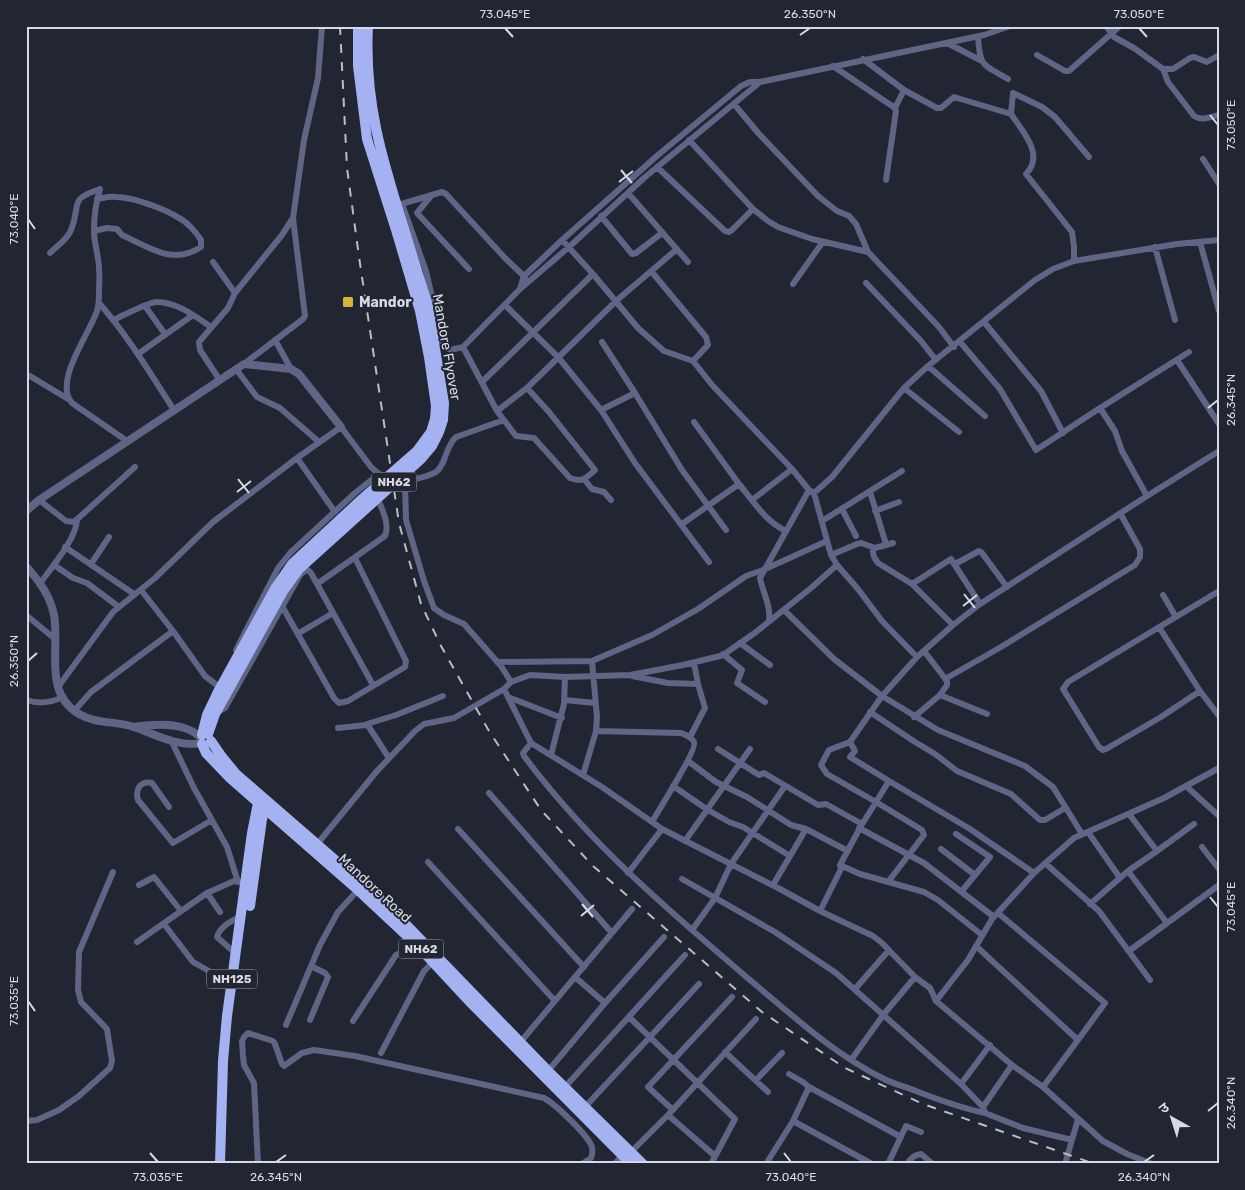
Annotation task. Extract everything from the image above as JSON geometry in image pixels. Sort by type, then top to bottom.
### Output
[{"type":"highway","name":"NH62","points":[[358,26],[358,66],[363,118],[371,152],[396,206]]},
{"type":"highway","name":"NH62","points":[[368,26],[367,67],[373,121],[396,206]]},
{"type":"highway","name":"Mandore Flyover","points":[[211,714],[220,691],[298,569],[420,459],[432,446],[439,432],[443,420],[444,403],[428,306],[401,231],[396,206]]},
{"type":"highway","name":"NH62","points":[[211,714],[204,739],[262,801]]},
{"type":"highway","name":"Mandore Road","points":[[262,801],[318,843],[387,905],[627,1160],[643,1164]]},
{"type":"highway","name":"Mandore Road","points":[[262,801],[418,946],[518,1045],[566,1087],[586,1107],[627,1160]]},
{"type":"highway","name":"NH125","points":[[220,1164],[223,1061],[242,916],[242,882],[262,801]]},
{"type":"highway","name":"NH125","points":[[226,1164],[226,1117],[231,1033],[262,801]]},
{"type":"street","points":[[26,511],[39,500],[244,364],[305,316],[293,218],[304,140],[318,78],[322,26]]},
{"type":"street","points":[[520,289],[524,276],[562,240],[741,86],[750,82],[760,82],[863,59],[978,37],[1010,26]]},
{"type":"street","points":[[1106,26],[1110,34],[1134,48],[1163,69],[1168,82],[1194,116],[1199,119],[1217,117]]},
{"type":"street","points":[[1037,55],[1065,71],[1069,71],[1120,26]]},
{"type":"street","points":[[978,37],[980,60]]},
{"type":"street","points":[[947,43],[980,60],[987,67],[1008,79]]},
{"type":"street","points":[[1163,69],[1173,69],[1194,57],[1207,62],[1217,59]]},
{"type":"street","points":[[863,59],[904,90],[937,108],[941,108],[952,98],[956,97],[1010,114],[1026,135],[1035,158],[1031,169],[1026,174],[1072,232],[1074,259]]},
{"type":"street","points":[[833,66],[895,108]]},
{"type":"street","points":[[530,281],[505,258],[448,196],[442,192],[396,206],[426,271],[443,346],[450,350],[463,347],[520,289],[530,281],[569,247],[601,216],[760,82]]},
{"type":"street","points":[[886,180],[895,108],[904,90]]},
{"type":"street","points":[[1010,114],[1012,93],[1042,107],[1055,117],[1089,157]]},
{"type":"street","points":[[734,104],[759,134],[818,196],[837,211],[849,216],[859,230],[868,252],[938,327],[1000,389],[1036,450],[1189,352]]},
{"type":"street","points":[[689,140],[753,209],[778,227],[822,242],[868,252]]},
{"type":"street","points":[[1203,159],[1219,184]]},
{"type":"street","points":[[657,167],[725,231],[729,232],[732,230],[753,209]]},
{"type":"street","points":[[50,253],[71,230],[80,197],[100,189],[97,199],[94,230],[99,268],[99,303],[94,318],[72,362],[66,387],[68,399]]},
{"type":"street","points":[[628,193],[688,262]]},
{"type":"street","points":[[432,195],[417,213],[469,269]]},
{"type":"street","points":[[94,230],[117,229],[122,235],[169,256],[192,253],[200,247],[201,240],[179,217],[144,203],[114,196],[97,199]]},
{"type":"street","points":[[601,216],[632,254],[662,233]]},
{"type":"street","points":[[219,379],[200,350],[200,342],[228,308],[235,293],[282,235],[293,218]]},
{"type":"street","points":[[562,240],[594,274],[638,328],[664,351],[694,361],[713,386],[810,490],[822,521],[831,555],[837,565],[858,589],[882,622],[917,657]]},
{"type":"street","points":[[769,622],[770,612],[762,591],[760,571],[784,530],[810,490],[832,477],[904,388],[935,358],[984,322],[1035,280],[1074,259],[1219,240]]},
{"type":"street","points":[[793,284],[822,242]]},
{"type":"street","points":[[1200,242],[1219,311]]},
{"type":"street","points":[[1155,247],[1175,320]]},
{"type":"street","points":[[497,411],[527,388],[616,301],[677,249]]},
{"type":"street","points":[[213,262],[235,293]]},
{"type":"street","points":[[651,271],[706,337],[708,345],[694,361]]},
{"type":"street","points":[[482,382],[594,274]]},
{"type":"street","points":[[866,283],[935,358]]},
{"type":"street","points":[[114,320],[157,302],[172,305],[193,315],[211,327]]},
{"type":"street","points":[[99,303],[114,320],[138,354],[174,410]]},
{"type":"street","points":[[505,305],[558,357],[601,410],[635,463],[709,562]]},
{"type":"street","points":[[145,306],[165,334]]},
{"type":"street","points":[[138,354],[193,315]]},
{"type":"street","points":[[984,322],[1042,392],[1063,433]]},
{"type":"street","points":[[275,340],[291,369]]},
{"type":"street","points":[[602,342],[682,470],[726,530]]},
{"type":"street","points":[[463,347],[497,411],[516,436],[534,438],[570,478],[578,481],[584,479],[595,470],[549,412],[527,388]]},
{"type":"street","points":[[1177,360],[1219,424]]},
{"type":"street","points":[[244,364],[291,369],[299,374],[371,467],[379,474],[405,482],[436,472],[442,465],[450,442],[456,437],[504,420]]},
{"type":"street","points":[[928,366],[984,416]]},
{"type":"street","points":[[236,369],[257,397],[280,408],[319,442]]},
{"type":"street","points":[[30,376],[68,399],[127,441]]},
{"type":"street","points":[[904,388],[959,432]]},
{"type":"street","points":[[601,410],[635,393]]},
{"type":"street","points":[[1100,408],[1115,431],[1122,451],[1147,496]]},
{"type":"street","points":[[694,422],[752,500],[774,525],[784,530]]},
{"type":"street","points":[[58,687],[107,620],[119,607],[141,590],[213,522],[341,427]]},
{"type":"street","points":[[888,882],[924,832],[827,774],[821,766],[830,750],[850,742],[882,696],[917,657],[980,604],[1219,451]]},
{"type":"street","points":[[297,458],[335,512]]},
{"type":"street","points":[[39,500],[66,521],[76,521],[135,468]]},
{"type":"street","points":[[752,500],[792,469]]},
{"type":"street","points":[[822,521],[902,471]]},
{"type":"street","points":[[141,590],[205,676],[220,691],[258,605],[278,568],[304,539],[379,474]]},
{"type":"street","points":[[584,479],[592,489],[604,492],[611,500]]},
{"type":"street","points":[[318,584],[382,539],[387,533],[386,519],[371,481]]},
{"type":"street","points":[[405,482],[406,520],[434,608],[464,624],[499,664],[510,680]]},
{"type":"street","points":[[682,524],[739,484]]},
{"type":"street","points":[[831,555],[861,543],[872,547],[889,544],[875,511],[870,492]]},
{"type":"street","points":[[875,511],[899,502]]},
{"type":"street","points":[[842,509],[856,536]]},
{"type":"street","points":[[945,679],[1135,565],[1140,558],[1140,549],[1120,513]]},
{"type":"street","points":[[40,582],[66,547],[76,527],[76,521]]},
{"type":"street","points":[[91,564],[109,537]]},
{"type":"street","points":[[499,664],[592,661],[652,635],[698,609],[746,576],[827,541]]},
{"type":"street","points":[[66,547],[134,594]]},
{"type":"street","points":[[872,547],[874,557],[878,562],[912,584],[953,625]]},
{"type":"street","points":[[955,564],[978,551],[982,553],[1007,587]]},
{"type":"street","points":[[282,606],[299,633],[334,698],[339,703],[348,701],[405,666],[407,664],[385,615],[355,558]]},
{"type":"street","points":[[912,584],[950,559],[980,604]]},
{"type":"street","points":[[54,565],[73,578],[87,583],[119,607]]},
{"type":"street","points":[[318,843],[389,758],[414,731],[424,724],[454,718],[504,689],[510,680],[530,675],[566,677],[630,675],[694,663],[723,654],[769,622],[837,565]]},
{"type":"street","points":[[26,566],[40,582],[52,608],[55,625],[58,687],[61,698],[74,711],[92,720],[133,727],[171,740],[193,744],[204,739]]},
{"type":"street","points":[[211,714],[225,708],[300,575],[308,570],[312,573],[373,685]]},
{"type":"street","points":[[1200,691],[1161,717],[1103,750],[1099,747],[1062,689],[1068,682],[1219,592]]},
{"type":"street","points":[[1163,595],[1176,617]]},
{"type":"street","points":[[784,610],[834,659],[882,696],[938,730],[1025,766],[1053,787],[1065,808],[1120,878]]},
{"type":"street","points":[[299,633],[333,613]]},
{"type":"street","points":[[26,615],[55,639]]},
{"type":"street","points":[[1159,627],[1200,691],[1219,716]]},
{"type":"street","points":[[74,711],[91,692],[173,631]]},
{"type":"street","points":[[740,644],[770,665]]},
{"type":"street","points":[[914,717],[940,695],[947,685],[945,679],[924,650]]},
{"type":"street","points":[[723,654],[742,670],[737,683],[764,702]]},
{"type":"street","points":[[583,775],[596,731],[592,661]]},
{"type":"street","points":[[690,737],[705,710],[694,663]]},
{"type":"street","points":[[630,675],[668,684],[698,684]]},
{"type":"street","points":[[551,755],[562,718],[566,677]]},
{"type":"street","points":[[504,689],[531,743],[583,775],[662,829],[820,911],[873,936],[915,977],[930,988],[936,1001],[1111,1146],[1152,1164]]},
{"type":"street","points":[[940,695],[987,714]]},
{"type":"street","points":[[338,728],[367,726],[443,696]]},
{"type":"street","points":[[508,697],[562,718]]},
{"type":"street","points":[[26,700],[45,703],[61,698]]},
{"type":"street","points":[[565,700],[595,704]]},
{"type":"street","points":[[870,712],[957,771],[1011,794],[1040,820],[1045,820],[1065,808]]},
{"type":"street","points":[[133,727],[155,723],[166,724],[190,730],[204,739]]},
{"type":"street","points":[[367,726],[389,758]]},
{"type":"street","points":[[596,731],[681,733],[694,741],[695,746],[688,761],[652,822]]},
{"type":"street","points":[[171,740],[242,882]]},
{"type":"street","points":[[850,742],[855,751],[850,757],[970,829],[1034,873]]},
{"type":"street","points":[[531,743],[523,753],[524,756],[562,805],[628,873],[799,1022],[851,1060],[885,1080],[960,1108],[984,1110],[1023,1128],[1072,1140]]},
{"type":"street","points":[[718,749],[759,775],[764,773],[818,805],[826,804],[924,863],[961,892],[996,915],[1105,1003],[1042,1087]]},
{"type":"street","points":[[685,841],[750,749]]},
{"type":"street","points":[[688,761],[716,782],[747,797],[792,825],[806,829],[848,851]]},
{"type":"street","points":[[936,1001],[968,960],[996,915],[1034,873],[1074,838],[1164,798],[1219,768]]},
{"type":"street","points":[[820,911],[841,869],[840,865],[861,826],[889,781]]},
{"type":"street","points":[[169,807],[152,783],[147,782],[137,788],[138,800],[173,843],[212,820]]},
{"type":"street","points":[[673,786],[708,810],[790,856]]},
{"type":"street","points":[[692,930],[715,898],[731,864],[785,786]]},
{"type":"street","points":[[1186,786],[1219,816]]},
{"type":"street","points":[[489,793],[612,933]]},
{"type":"street","points":[[1129,814],[1157,852]]},
{"type":"street","points":[[1090,904],[1128,871],[1194,824]]},
{"type":"street","points":[[458,829],[584,967]]},
{"type":"street","points":[[628,873],[662,829]]},
{"type":"street","points":[[773,885],[806,829]]},
{"type":"street","points":[[956,834],[990,858],[961,892]]},
{"type":"street","points":[[1202,846],[1219,869]]},
{"type":"street","points":[[941,849],[975,875]]},
{"type":"street","points":[[428,862],[555,1001]]},
{"type":"street","points":[[1045,863],[1099,911],[1150,980]]},
{"type":"street","points":[[840,865],[860,874],[924,892],[938,900],[982,935]]},
{"type":"street","points":[[1128,871],[1167,924]]},
{"type":"street","points":[[26,1121],[37,1120],[58,1110],[79,1096],[110,1068],[112,1061],[107,1029],[85,1007],[79,996],[78,967],[82,944],[113,872]]},
{"type":"street","points":[[139,885],[154,877],[181,910]]},
{"type":"street","points":[[682,879],[800,947],[836,973],[961,1084],[984,1110]]},
{"type":"street","points":[[137,942],[181,910],[207,894],[234,881],[242,882]]},
{"type":"street","points":[[1129,951],[1219,885]]},
{"type":"street","points":[[286,1025],[320,945],[338,912],[358,890]]},
{"type":"street","points":[[207,894],[220,912]]},
{"type":"street","points":[[518,1045],[632,909]]},
{"type":"street","points":[[236,954],[217,937],[223,928],[242,916]]},
{"type":"street","points":[[164,924],[193,962],[232,984]]},
{"type":"street","points":[[548,1071],[664,937]]},
{"type":"street","points":[[353,1021],[396,955],[405,951],[414,953],[418,946]]},
{"type":"street","points":[[976,946],[1078,1040]]},
{"type":"street","points":[[855,989],[889,950]]},
{"type":"street","points":[[566,1087],[685,955]]},
{"type":"street","points":[[380,1053],[424,971],[433,962]]},
{"type":"street","points":[[310,1020],[328,978],[325,973],[311,966]]},
{"type":"street","points":[[575,977],[605,1003]]},
{"type":"street","points":[[851,1060],[884,1014],[915,977]]},
{"type":"street","points":[[586,1107],[699,984]]},
{"type":"street","points":[[715,1156],[670,1112],[648,1087],[732,997]]},
{"type":"street","points":[[629,1016],[736,1119],[711,1164]]},
{"type":"street","points":[[627,1160],[756,1019]]},
{"type":"street","points":[[258,1164],[254,1083],[244,1065],[243,1056],[242,1041],[248,1034],[273,1041],[283,1066],[286,1066],[302,1053],[314,1050],[355,1056],[544,1098],[574,1125],[590,1144],[591,1158],[582,1164]]},
{"type":"street","points":[[961,1084],[990,1045]]},
{"type":"street","points":[[725,1052],[768,1092]]},
{"type":"street","points":[[756,1080],[782,1053]]},
{"type":"street","points":[[984,1110],[1012,1065]]},
{"type":"street","points":[[789,1074],[809,1087],[901,1137]]},
{"type":"street","points":[[766,1164],[793,1121],[809,1087]]},
{"type":"street","points":[[1065,1164],[1078,1119]]},
{"type":"street","points":[[793,1121],[872,1164]]},
{"type":"street","points":[[888,1164],[906,1126],[921,1132]]},
{"type":"street","points":[[907,1164],[912,1158],[921,1154],[933,1164]]},
{"type":"railway","points":[[340,26],[347,168],[399,523],[421,604],[441,646],[489,731],[541,810],[593,866],[762,1012],[845,1068],[923,1104],[1095,1164]]},
{"type":"place","name":"Mandor","points":[[348,302]]}]
